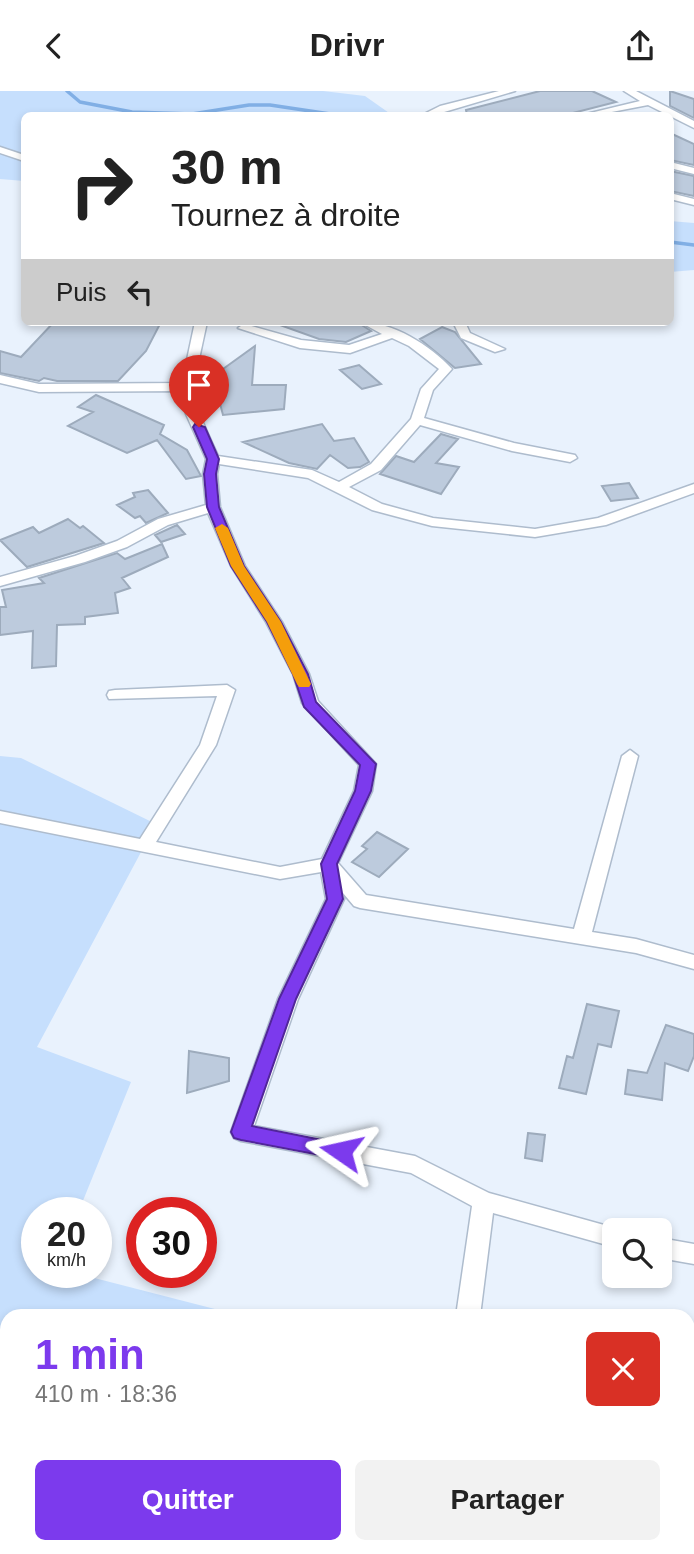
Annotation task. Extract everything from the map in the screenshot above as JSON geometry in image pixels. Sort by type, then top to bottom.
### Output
[{"type":"street","points":[[434,112],[510,91]]},
{"type":"street","points":[[629,91],[669,112]]},
{"type":"street","points":[[598,112],[649,102]]},
{"type":"street","points":[[443,108],[458,112]]},
{"type":"street","points":[[674,115],[694,125]]},
{"type":"street","points":[[0,150],[21,157]]},
{"type":"street","points":[[674,166],[694,171]]},
{"type":"street","points":[[674,197],[694,202]]},
{"type":"street","points":[[200,326],[187,387],[191,414],[213,459],[210,474],[213,507],[238,566],[274,622],[301,674],[310,703],[368,764],[363,791],[329,864],[335,899],[288,999],[241,1132],[415,1165],[484,1201],[602,1234]]},
{"type":"street","points":[[340,487],[376,467],[417,420],[427,389],[446,369],[413,343],[375,326]]},
{"type":"street","points":[[461,326],[465,335],[499,349]]},
{"type":"street","points":[[244,328],[300,344],[350,349],[392,334]]},
{"type":"street","points":[[0,379],[39,388],[187,387]]},
{"type":"street","points":[[417,420],[512,447],[570,458]]},
{"type":"street","points":[[213,459],[312,474],[377,507],[432,522],[536,533],[601,521],[694,488]]},
{"type":"street","points":[[0,582],[80,559],[122,544],[163,522],[213,507]]},
{"type":"street","points":[[115,695],[227,690],[208,745],[144,847]]},
{"type":"street","points":[[581,938],[630,756]]},
{"type":"street","points":[[0,817],[280,873],[329,864]]},
{"type":"street","points":[[329,864],[360,901],[636,946],[694,962]]},
{"type":"street","points":[[469,1309],[484,1201]]},
{"type":"street","points":[[672,1250],[694,1254]]},
{"type":"shaded area","points":[[0,91],[323,91],[365,96],[388,112],[21,112],[21,181],[0,179]]},
{"type":"shaded area","points":[[674,221],[694,223],[694,270],[674,272]]},
{"type":"shaded area","points":[[0,756],[21,758],[156,824],[37,1047],[131,1082],[84,1197],[21,1197],[21,1288],[112,1288],[112,1283],[215,1309],[0,1309]]},
{"type":"building","points":[[540,91],[592,91],[616,102],[577,112],[466,110]]},
{"type":"building","points":[[670,91],[694,99],[694,118],[670,106]]},
{"type":"building","points":[[674,135],[694,144],[694,165],[674,161]]},
{"type":"building","points":[[674,172],[694,176],[694,196],[674,192]]},
{"type":"building","points":[[50,326],[159,326],[146,351],[118,381],[57,381],[44,378],[39,381],[0,373],[0,351],[21,357]]},
{"type":"building","points":[[283,326],[363,326],[371,331],[346,342],[319,339]]},
{"type":"building","points":[[442,327],[455,332],[481,364],[455,368],[420,339]]},
{"type":"building","points":[[255,346],[252,385],[286,385],[284,409],[223,415],[217,392],[221,391],[223,369]]},
{"type":"building","points":[[359,365],[381,384],[362,389],[340,370]]},
{"type":"building","points":[[96,395],[164,425],[160,434],[187,450],[201,476],[186,479],[157,440],[127,453],[68,426],[93,412],[78,407]]},
{"type":"building","points":[[322,424],[334,441],[354,438],[369,462],[360,467],[348,468],[330,455],[317,469],[289,463],[243,442]]},
{"type":"building","points":[[441,434],[458,439],[436,463],[459,467],[441,494],[380,474],[396,456],[414,462]]},
{"type":"building","points":[[629,483],[638,498],[611,501],[602,486]]},
{"type":"building","points":[[148,490],[168,513],[146,523],[140,516],[135,518],[117,505],[135,497],[133,493]]},
{"type":"building","points":[[68,519],[80,528],[83,526],[104,543],[27,567],[0,540],[33,527],[39,533]]},
{"type":"building","points":[[177,525],[185,534],[161,542],[155,535]]},
{"type":"building","points":[[162,544],[168,557],[122,578],[130,588],[115,593],[118,613],[85,617],[85,624],[57,625],[56,666],[32,668],[33,631],[0,635],[0,607],[6,607],[2,590],[44,583],[39,578],[117,553],[125,559]]},
{"type":"building","points":[[377,832],[408,849],[379,877],[352,862],[367,849],[362,846]]},
{"type":"building","points":[[587,1004],[619,1011],[611,1047],[598,1044],[586,1094],[559,1088],[567,1056],[573,1058]]},
{"type":"building","points":[[666,1025],[694,1034],[694,1056],[688,1071],[665,1063],[662,1100],[625,1094],[628,1070],[647,1073]]},
{"type":"building","points":[[189,1051],[229,1058],[229,1081],[187,1093]]},
{"type":"building","points":[[528,1133],[545,1135],[542,1161],[525,1158]]},
{"type":"waterway","points":[[67,91],[80,102],[132,112]]},
{"type":"waterway","points":[[205,112],[249,105],[270,105],[317,112]]},
{"type":"waterway","points":[[674,242],[694,245]]},
{"type":"slow traffic","points":[[222,528],[238,566],[274,622],[304,684]]},
{"type":"route","points":[[199,427],[213,459],[210,474],[213,507],[238,566],[274,622],[301,674],[310,703],[368,764],[363,791],[329,864],[335,899],[288,999],[241,1132],[341,1151]]}]
